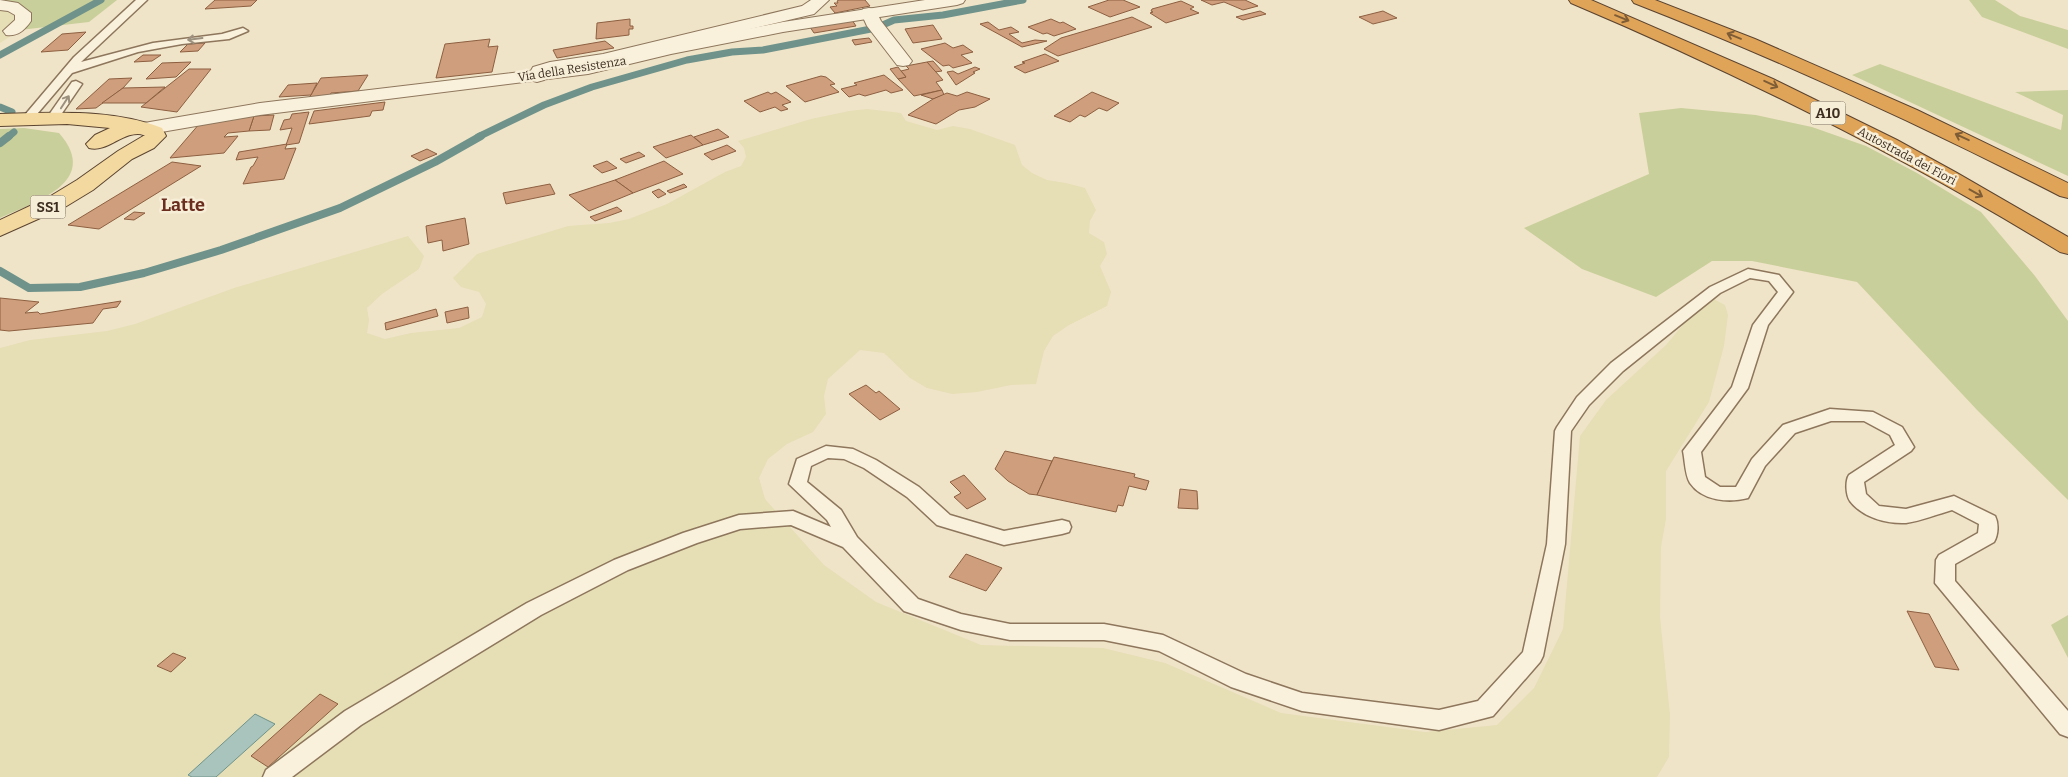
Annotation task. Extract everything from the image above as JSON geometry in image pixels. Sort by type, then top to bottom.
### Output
[{"type":"highway","name":"Autostrada dei Fiori","points":[[1577,0],[1713,57],[1796,96],[1922,162],[2031,224],[2068,248]]},
{"type":"highway","name":"A10","points":[[1640,0],[1783,56],[1878,98],[1973,142],[2068,191]]},
{"type":"main road","points":[[0,120],[28,118],[119,123],[134,126],[146,134],[119,153],[97,148]]},
{"type":"main road","points":[[59,119],[88,130],[97,148],[96,159],[86,185]]},
{"type":"main road","name":"SS1","points":[[5,227],[57,202],[86,185],[125,155],[146,134]]},
{"type":"street","points":[[538,76],[539,71],[550,67],[603,59],[808,10],[821,0]]},
{"type":"street","name":"Via della Resistenza","points":[[146,134],[184,122],[313,102],[538,76],[620,62],[671,49],[782,27],[875,22],[957,0]]},
{"type":"street","points":[[0,5],[12,6],[23,13],[23,21],[12,31]]},
{"type":"street","points":[[875,22],[903,61]]},
{"type":"lane","points":[[28,118],[92,46],[142,0]]},
{"type":"lane","points":[[67,72],[128,53],[181,41],[234,36],[243,31]]},
{"type":"lane","points":[[59,119],[76,84]]},
{"type":"lane","points":[[1062,527],[1004,538],[944,520],[913,492],[870,464],[847,453],[826,452],[803,463],[798,484],[834,514],[850,542],[911,605],[961,622],[1010,632],[1104,632],[1163,643],[1239,681],[1302,702],[1439,720],[1485,709],[1533,656],[1556,544],[1563,432],[1583,401],[1617,366],[1715,290],[1748,273],[1774,278],[1786,292],[1762,325],[1740,388],[1692,451],[1697,480],[1717,494],[1742,493],[1758,463],[1789,429],[1830,415],[1867,416],[1896,430],[1905,447],[1855,479],[1857,497],[1874,512],[1906,516],[1954,503],[1988,520],[1987,537],[1946,560],[1945,583],[2068,727]]},
{"type":"lane","points":[[274,777],[353,718],[534,609],[621,565],[690,538],[739,522],[794,518],[850,542]]},
{"type":"shaded area","points":[[0,8],[19,10],[20,30],[0,43]]},
{"type":"shaded area","points":[[867,109],[901,113],[906,121],[937,130],[953,126],[970,129],[1015,145],[1022,165],[1032,173],[1047,180],[1085,188],[1096,210],[1090,221],[1089,233],[1104,242],[1107,254],[1100,266],[1111,292],[1107,306],[1069,325],[1053,336],[1044,351],[1036,384],[1011,385],[977,392],[952,394],[927,388],[910,378],[884,353],[860,350],[828,379],[824,396],[826,414],[813,432],[787,444],[768,459],[759,478],[765,499],[824,565],[876,602],[981,645],[1103,648],[1165,663],[1281,713],[1425,732],[1497,725],[1534,688],[1563,629],[1580,436],[1606,400],[1666,345],[1702,302],[1710,297],[1725,305],[1728,315],[1724,346],[1709,402],[1666,471],[1666,519],[1661,547],[1660,617],[1670,715],[1669,757],[1657,777],[0,777],[0,348],[30,340],[107,331],[135,324],[234,288],[408,236],[424,256],[419,269],[382,294],[367,308],[369,320],[367,333],[385,339],[411,333],[459,328],[482,317],[486,304],[479,292],[461,287],[453,278],[477,254],[568,226],[609,223],[629,219],[667,204],[725,172],[741,166],[746,157],[744,148],[738,141],[811,119]]},
{"type":"green space","points":[[0,0],[117,0],[89,22],[20,30],[19,10]]},
{"type":"green space","points":[[1969,0],[1995,0],[2020,16],[2068,30],[2068,49],[1982,17]]},
{"type":"green space","points":[[1880,64],[2061,130],[2063,115],[2015,92],[2068,90],[2068,176],[1852,75]]},
{"type":"green space","points":[[1681,108],[1756,115],[1812,127],[1866,146],[1917,173],[1981,212],[2035,276],[2068,321],[2068,500],[1978,411],[1857,282],[1752,261],[1712,261],[1656,297],[1582,269],[1524,228],[1649,174],[1639,113]]},
{"type":"green space","points":[[24,128],[59,133],[70,150],[73,165],[68,177],[59,188],[30,205],[0,218],[0,129]]},
{"type":"green space","points":[[2068,615],[2068,658],[2051,625]]},
{"type":"water","points":[[255,714],[275,724],[216,777],[192,777],[188,775]]},
{"type":"building","points":[[215,0],[257,0],[251,6],[205,9]]},
{"type":"building","points":[[865,0],[870,6],[835,13],[830,7],[837,6],[834,3],[838,3],[837,1]]},
{"type":"building","points":[[1109,0],[1123,0],[1140,7],[1110,17],[1088,7]]},
{"type":"building","points":[[1201,0],[1245,0],[1258,6],[1243,10],[1224,2],[1212,5]]},
{"type":"building","points":[[1181,1],[1194,7],[1190,9],[1199,13],[1166,23],[1150,13],[1153,12],[1151,11],[1152,9]]},
{"type":"building","points":[[1260,11],[1266,14],[1243,20],[1236,17]]},
{"type":"building","points":[[1383,11],[1397,18],[1373,24],[1359,17]]},
{"type":"building","points":[[1132,17],[1152,27],[1058,56],[1044,49],[1061,38]]},
{"type":"building","points":[[630,19],[630,26],[633,26],[633,29],[629,29],[629,35],[596,39],[597,23]]},
{"type":"building","points":[[1051,19],[1060,23],[1063,22],[1076,29],[1054,36],[1047,33],[1043,34],[1028,27]]},
{"type":"building","points":[[852,20],[856,26],[814,33],[810,27]]},
{"type":"building","points":[[988,22],[999,30],[1011,27],[1019,32],[1009,34],[1022,43],[1035,40],[1047,41],[1022,47],[980,24]]},
{"type":"building","points":[[933,25],[942,39],[913,43],[905,29]]},
{"type":"building","points":[[86,32],[68,50],[41,52],[62,34]]},
{"type":"building","points":[[869,38],[872,42],[855,45],[852,40]]},
{"type":"building","points":[[490,39],[488,47],[498,46],[492,72],[436,78],[445,44]]},
{"type":"building","points":[[605,41],[614,48],[557,58],[553,50]]},
{"type":"building","points":[[205,43],[198,51],[180,52],[188,44]]},
{"type":"building","points":[[945,43],[953,48],[963,45],[973,52],[961,55],[972,63],[953,68],[949,65],[943,66],[921,49]]},
{"type":"building","points":[[1045,54],[1059,61],[1025,73],[1014,67],[1025,63],[1022,62]]},
{"type":"building","points":[[143,55],[161,55],[152,61],[134,62]]},
{"type":"building","points":[[933,61],[942,71],[935,72],[927,62]]},
{"type":"building","points":[[191,62],[176,77],[146,79],[162,63]]},
{"type":"building","points":[[927,62],[943,80],[936,82],[942,90],[914,96],[898,79],[906,77],[901,71],[909,69],[906,66]]},
{"type":"building","points":[[898,67],[906,77],[898,79],[890,69]]},
{"type":"building","points":[[975,67],[980,69],[956,85],[947,72],[953,71],[958,74]]},
{"type":"building","points":[[189,69],[211,69],[177,112],[141,107]]},
{"type":"building","points":[[368,75],[358,91],[331,93],[329,97],[309,98],[321,78]]},
{"type":"building","points":[[884,75],[903,90],[891,93],[886,90],[865,96],[859,94],[849,97],[841,89],[857,85],[854,83]]},
{"type":"building","points":[[821,76],[826,77],[835,84],[830,85],[839,92],[805,102],[786,86]]},
{"type":"building","points":[[132,78],[123,88],[96,108],[76,109],[109,79]]},
{"type":"building","points":[[317,83],[311,95],[279,97],[288,85]]},
{"type":"building","points":[[165,87],[146,103],[102,103],[123,88]]},
{"type":"building","points":[[942,90],[944,95],[933,99],[921,95]]},
{"type":"building","points":[[768,92],[771,94],[776,92],[791,102],[782,105],[788,109],[781,111],[775,107],[760,112],[744,101]]},
{"type":"building","points":[[967,92],[990,99],[975,107],[959,110],[936,124],[908,115],[933,99],[947,93],[957,96]]},
{"type":"building","points":[[1092,92],[1119,103],[1107,111],[1099,108],[1085,117],[1080,115],[1070,122],[1054,116]]},
{"type":"building","points":[[385,102],[383,110],[372,111],[370,116],[309,124],[314,111]]},
{"type":"building","points":[[309,112],[299,143],[286,145],[292,128],[280,130],[284,120],[290,119],[292,114]]},
{"type":"building","points":[[274,115],[270,130],[249,131],[254,116]]},
{"type":"building","points":[[254,116],[249,131],[228,133],[224,137],[238,136],[224,153],[170,158],[200,123]]},
{"type":"building","points":[[718,129],[729,137],[703,145],[694,137]]},
{"type":"building","points":[[691,135],[703,145],[666,158],[653,147]]},
{"type":"building","points":[[287,144],[285,149],[296,148],[284,179],[243,184],[258,157],[236,160],[239,152]]},
{"type":"building","points":[[727,145],[736,151],[712,160],[704,154]]},
{"type":"building","points":[[427,149],[437,154],[420,161],[411,156]]},
{"type":"building","points":[[639,152],[645,156],[626,163],[620,159]]},
{"type":"building","points":[[607,161],[617,168],[602,173],[593,166]]},
{"type":"building","points":[[664,161],[683,174],[633,193],[615,180]]},
{"type":"building","points":[[172,162],[201,166],[99,229],[68,225]]},
{"type":"building","points":[[615,180],[633,193],[589,211],[569,195]]},
{"type":"building","points":[[550,184],[555,194],[506,204],[503,193]]},
{"type":"building","points":[[684,184],[687,187],[670,193],[667,191]]},
{"type":"building","points":[[659,189],[666,194],[658,198],[652,192]]},
{"type":"building","points":[[617,207],[622,211],[595,221],[590,217]]},
{"type":"building","points":[[134,212],[145,213],[134,220],[124,219]]},
{"type":"building","points":[[465,218],[469,244],[443,251],[442,240],[428,243],[426,226]]},
{"type":"building","points":[[0,298],[39,302],[25,313],[38,312],[40,314],[121,301],[117,307],[103,309],[93,323],[9,331],[0,330]]},
{"type":"building","points":[[468,307],[469,318],[447,323],[445,312]]},
{"type":"building","points":[[436,309],[438,316],[386,330],[385,323]]},
{"type":"building","points":[[866,385],[876,393],[879,391],[900,409],[880,420],[849,394]]},
{"type":"building","points":[[1005,451],[1052,461],[1037,495],[1029,494],[1008,481],[995,469]]},
{"type":"building","points":[[1054,457],[1135,474],[1134,477],[1149,481],[1146,490],[1129,486],[1123,506],[1118,505],[1116,512],[1037,495]]},
{"type":"building","points":[[964,475],[986,499],[967,509],[954,497],[961,493],[950,482]]},
{"type":"building","points":[[1180,489],[1197,491],[1198,509],[1178,508]]},
{"type":"building","points":[[966,554],[1002,568],[986,591],[949,577]]},
{"type":"building","points":[[1907,611],[1929,614],[1959,670],[1935,667]]},
{"type":"building","points":[[173,653],[186,658],[171,672],[157,666]]},
{"type":"building","points":[[320,694],[338,704],[268,767],[251,756]]},
{"type":"waterway","points":[[0,55],[101,0]]},
{"type":"waterway","points":[[478,137],[544,105],[592,87],[687,60],[732,52],[763,50],[876,28],[894,20],[943,15],[1023,0]]},
{"type":"waterway","points":[[0,107],[12,112]]},
{"type":"waterway","points":[[8,137],[14,132]]},
{"type":"waterway","points":[[0,143],[9,136]]},
{"type":"waterway","points":[[0,271],[29,288],[80,287],[144,273],[221,250],[340,208],[435,162],[481,136]]},
{"type":"district","name":"Latte","points":[[183,205]]}]
